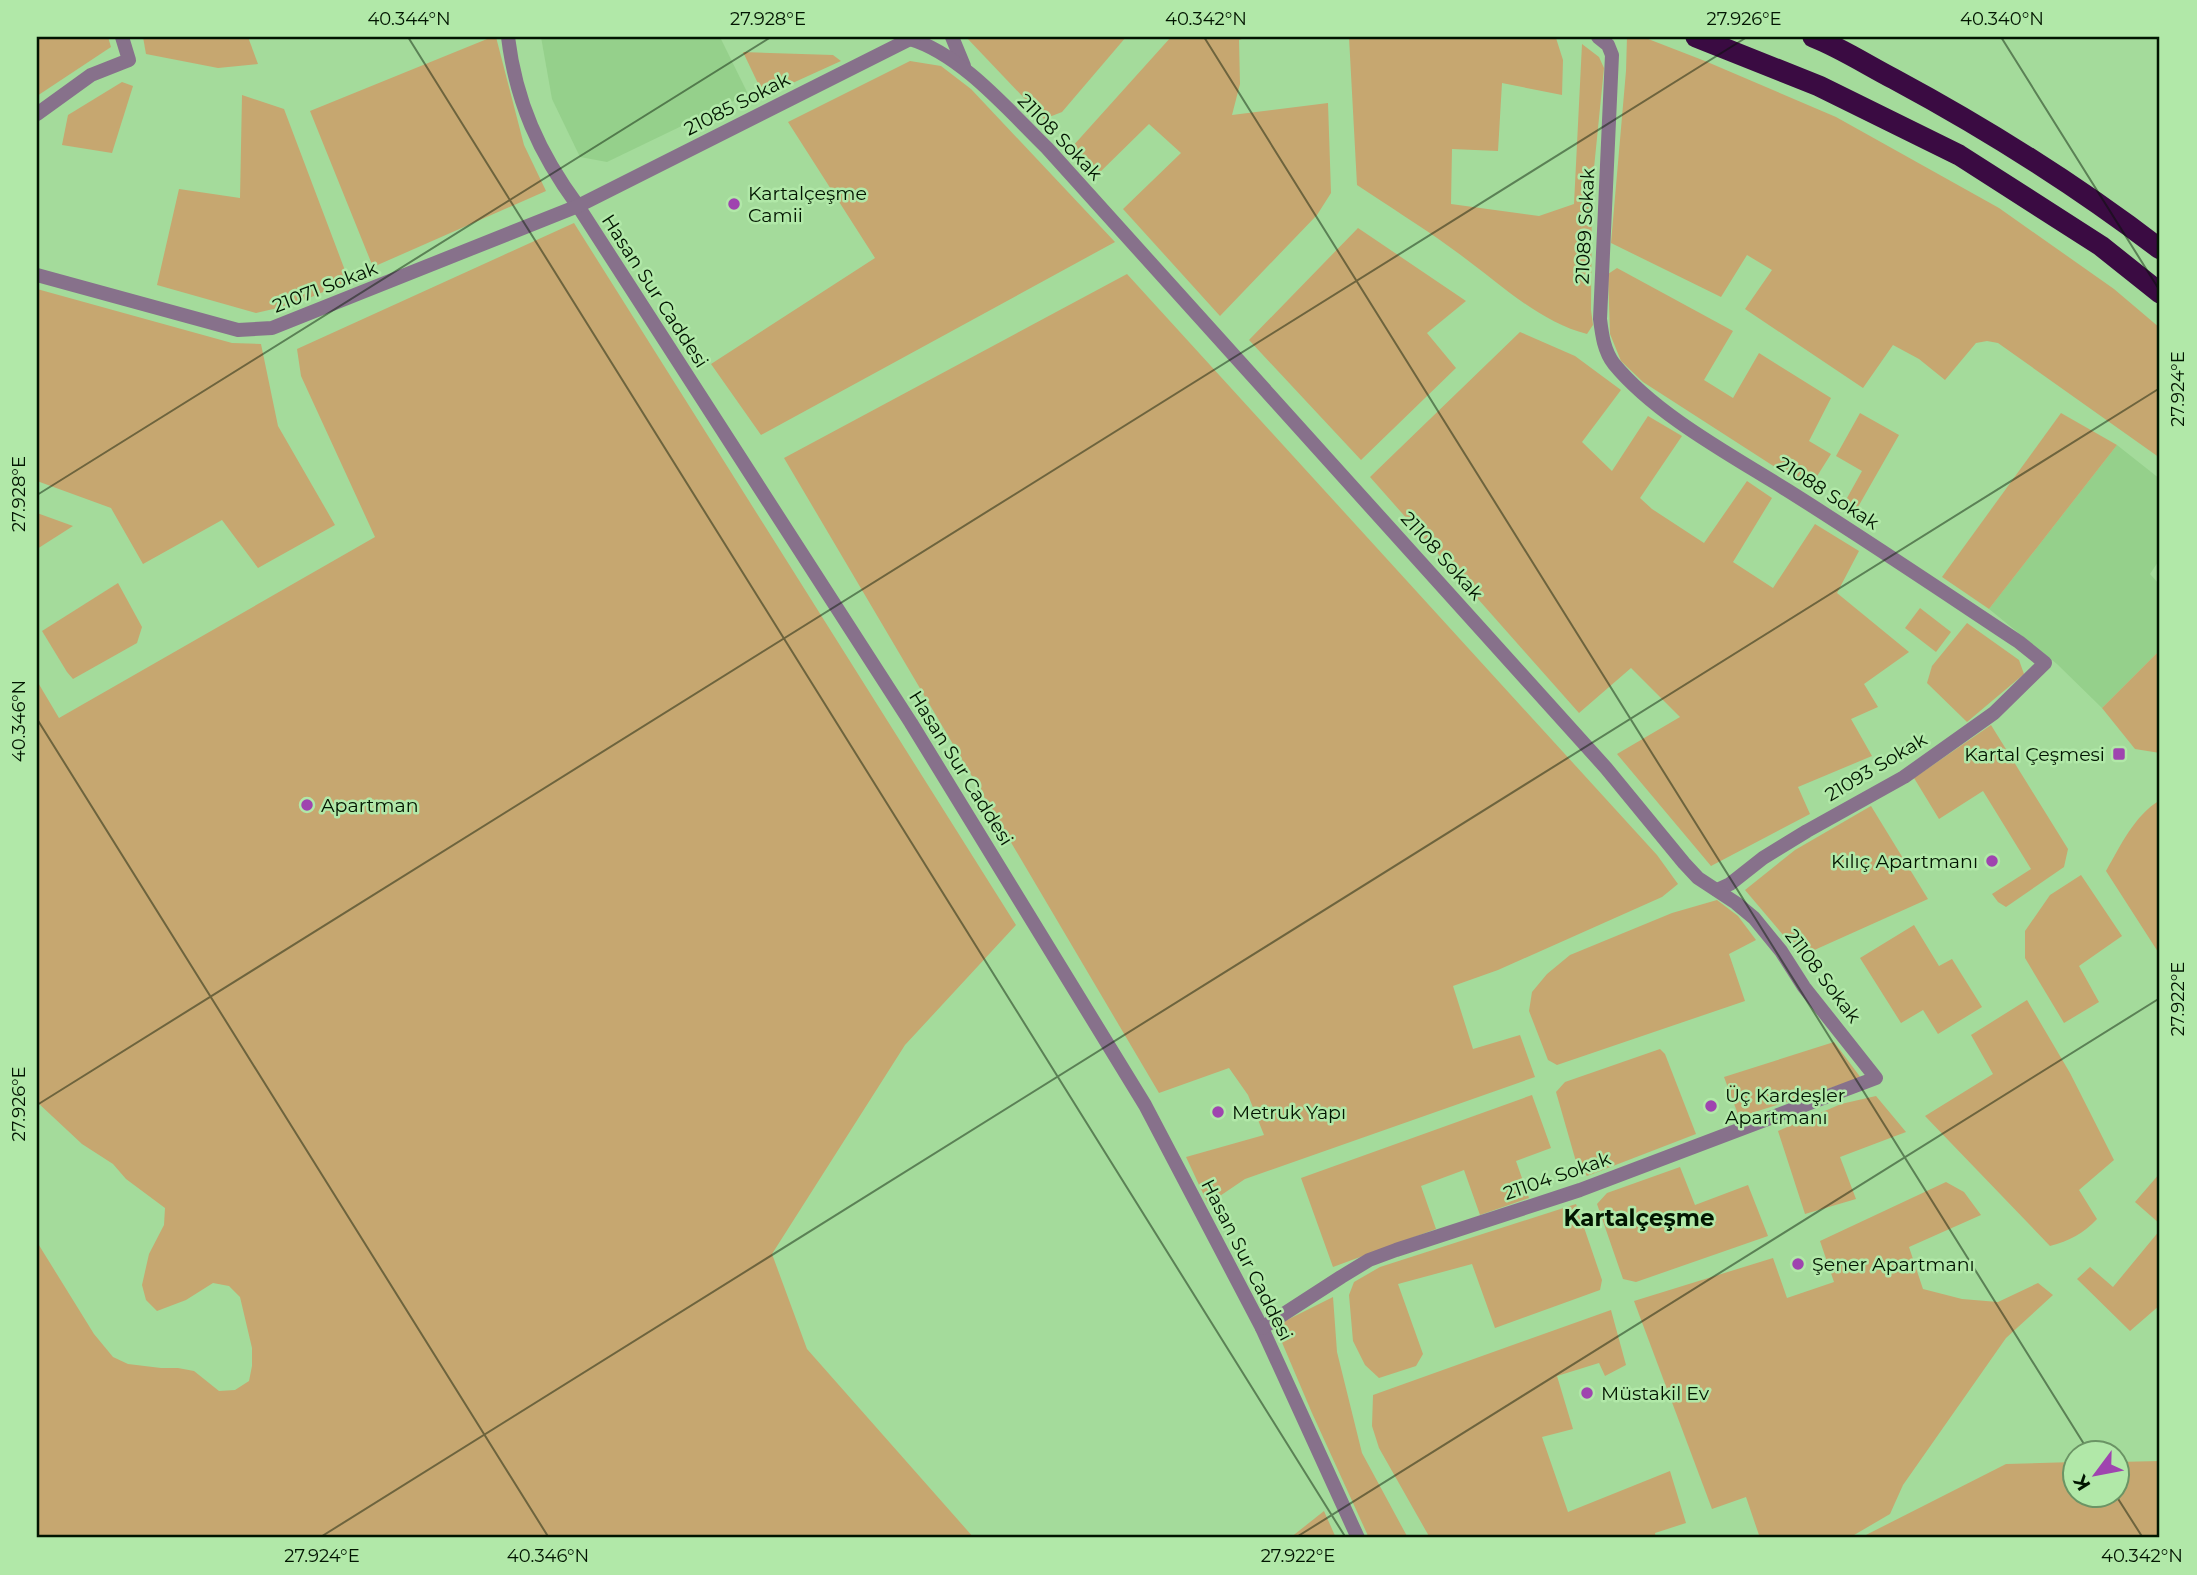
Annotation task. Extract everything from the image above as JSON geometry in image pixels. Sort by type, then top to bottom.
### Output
[{"type":"highway","points":[[1696,37],[1819,86],[1959,155],[2101,246],[2160,293]]},
{"type":"highway","points":[[1813,37],[2008,144],[2119,218],[2160,249]]},
{"type":"street","points":[[37,114],[91,75],[129,61],[122,37]]},
{"type":"street","name":"Hasan Sur Caddesi","points":[[508,37],[512,72],[529,121],[554,174],[578,206],[911,723],[1138,1094],[1262,1328],[1358,1538]]},
{"type":"street","name":"21108 Sokak","points":[[952,37],[966,70]]},
{"type":"street","name":"21089 Sokak","points":[[1598,37],[1608,45],[1612,55],[1600,319],[1604,343]]},
{"type":"street","name":"21085 Sokak","points":[[578,206],[912,38]]},
{"type":"street","name":"21108 Sokak","points":[[912,38],[953,59],[966,70],[1063,166],[1606,768],[1684,863],[1698,878],[1736,902],[1754,918],[1876,1078]]},
{"type":"street","name":"21071 Sokak","points":[[37,275],[239,330],[272,328],[578,206]]},
{"type":"street","name":"21088 Sokak","points":[[1604,343],[1608,357],[1616,366],[1670,414],[2019,642],[2045,663]]},
{"type":"street","name":"21093 Sokak","points":[[1717,890],[1730,884],[1763,858],[1807,831],[1903,777],[1994,713],[2045,663]]},
{"type":"street","name":"21104 Sokak","points":[[1262,1328],[1369,1260],[1580,1190],[1876,1078]]},
{"type":"shaded area","points":[[37,37],[108,37],[111,47],[37,96]]},
{"type":"shaded area","points":[[143,37],[248,37],[258,64],[218,68],[146,54]]},
{"type":"shaded area","points":[[496,37],[524,145],[546,191],[373,267],[310,111]]},
{"type":"shaded area","points":[[541,37],[720,37],[748,94],[607,162],[580,157],[552,99]]},
{"type":"shaded area","points":[[966,37],[1126,37],[1062,112],[1044,119]]},
{"type":"shaded area","points":[[1171,37],[1247,37],[1239,40],[1240,84],[1232,115],[1328,103],[1331,193],[1317,215],[1220,316],[1123,209],[1181,153],[1149,124],[1095,177],[1072,147]]},
{"type":"shaded area","points":[[1349,37],[1556,38],[1563,60],[1562,95],[1502,83],[1498,151],[1452,149],[1451,204],[1539,216],[1574,204],[1582,44],[1599,57],[1604,68],[1592,188],[1593,325],[1587,334],[1568,328],[1533,309],[1440,240],[1357,185]]},
{"type":"shaded area","points":[[1627,37],[1643,37],[1836,117],[1999,208],[2114,289],[2160,328],[2160,458],[1998,343],[1976,343],[1945,380],[1919,359],[1893,345],[1863,388],[1745,309],[1772,270],[1747,255],[1721,297],[1611,243]]},
{"type":"shaded area","points":[[743,52],[833,55],[841,61],[764,96]]},
{"type":"shaded area","points":[[910,61],[941,66],[971,89],[1115,242],[761,435],[711,364],[875,258],[788,122]]},
{"type":"shaded area","points":[[122,82],[133,86],[112,153],[62,145],[68,115]]},
{"type":"shaded area","points":[[242,95],[284,109],[349,281],[295,304],[256,313],[157,285],[179,189],[240,198]]},
{"type":"shaded area","points":[[574,223],[1016,925],[905,1045],[772,1254],[807,1349],[974,1538],[37,1538],[37,1242],[94,1334],[113,1357],[128,1364],[194,1371],[219,1391],[235,1390],[249,1381],[252,1348],[240,1297],[229,1286],[213,1283],[186,1300],[157,1311],[146,1300],[142,1285],[149,1254],[164,1225],[165,1208],[126,1179],[113,1164],[82,1144],[37,1102],[37,681],[59,718],[375,537],[301,376],[297,349]]},
{"type":"shaded area","points":[[1358,228],[1466,301],[1427,333],[1456,368],[1361,460],[1249,340]]},
{"type":"shaded area","points":[[1617,268],[1733,331],[1704,380],[1733,398],[1759,353],[1831,398],[1809,441],[1831,454],[1809,489],[1643,382],[1621,361],[1610,334],[1608,274]]},
{"type":"shaded area","points":[[1127,274],[1657,855],[1678,884],[1662,897],[1498,970],[1453,986],[1473,1049],[1520,1035],[1535,1077],[1245,1179],[1208,1204],[1186,1157],[1264,1135],[1248,1095],[1229,1068],[1159,1093],[784,458]]},
{"type":"shaded area","points":[[37,289],[232,343],[261,344],[278,426],[335,525],[258,568],[222,520],[143,564],[111,508],[37,481]]},
{"type":"shaded area","points":[[1520,332],[1575,356],[1621,390],[1582,442],[1612,471],[1648,416],[1682,436],[1640,498],[1652,509],[1704,543],[1747,481],[1772,498],[1733,562],[1773,588],[1815,524],[1859,551],[1837,593],[1909,652],[1864,684],[1878,707],[1851,719],[1872,756],[1798,787],[1810,814],[1711,866],[1617,754],[1680,717],[1631,668],[1579,713],[1370,477]]},
{"type":"shaded area","points":[[1860,413],[1899,435],[1854,514],[1842,507],[1862,471],[1836,456]]},
{"type":"shaded area","points":[[2061,413],[2117,445],[1989,609],[1942,577]]},
{"type":"shaded area","points":[[2117,445],[2160,479],[2160,559],[2150,574],[2160,585],[2160,650],[2102,708],[2057,664],[1989,609]]},
{"type":"shaded area","points":[[37,513],[73,526],[37,549]]},
{"type":"shaded area","points":[[118,583],[142,627],[137,643],[73,679],[42,631]]},
{"type":"shaded area","points":[[1920,608],[1951,632],[1936,652],[1905,628]]},
{"type":"shaded area","points":[[1967,623],[2019,660],[2024,674],[1967,722],[1927,683],[1932,666]]},
{"type":"shaded area","points":[[2160,650],[2160,753],[2135,749],[2102,708]]},
{"type":"shaded area","points":[[1991,725],[2068,849],[2064,867],[2006,907],[1992,894],[2031,869],[1983,791],[1939,819],[1914,778]]},
{"type":"shaded area","points":[[2160,800],[2160,955],[2106,871],[2135,823]]},
{"type":"shaded area","points":[[1871,806],[1928,899],[1801,956],[1745,890],[1795,850]]},
{"type":"shaded area","points":[[2081,875],[2122,936],[2079,966],[2099,1002],[2064,1023],[2025,958],[2025,931],[2050,895]]},
{"type":"shaded area","points":[[1717,900],[1738,916],[1756,940],[1729,954],[1745,1001],[1557,1065],[1548,1060],[1529,1011],[1532,992],[1547,974],[1570,955],[1672,913]]},
{"type":"shaded area","points":[[1914,925],[1939,966],[1952,959],[1982,1007],[1938,1034],[1923,1010],[1901,1023],[1860,958]]},
{"type":"shaded area","points":[[2027,1000],[2070,1073],[2114,1160],[2079,1190],[2097,1219],[2076,1236],[2050,1246],[1925,1116],[1993,1074],[1971,1035]]},
{"type":"shaded area","points":[[1834,1042],[1861,1078],[1739,1117],[1724,1077]]},
{"type":"shaded area","points":[[1660,1049],[1665,1054],[1696,1134],[1587,1176],[1577,1165],[1556,1092],[1565,1082]]},
{"type":"shaded area","points":[[1532,1095],[1551,1148],[1516,1161],[1529,1198],[1480,1215],[1464,1170],[1421,1186],[1436,1229],[1333,1267],[1301,1178]]},
{"type":"shaded area","points":[[1876,1096],[1906,1132],[1840,1157],[1856,1199],[1805,1214],[1778,1131],[1841,1104]]},
{"type":"shaded area","points":[[1680,1167],[1695,1205],[1748,1185],[1768,1236],[1636,1282],[1623,1279],[1597,1204],[1607,1193]]},
{"type":"shaded area","points":[[2160,1173],[2160,1224],[2135,1202]]},
{"type":"shaded area","points":[[1946,1182],[1964,1192],[1981,1215],[1909,1247],[1923,1289],[1962,1299],[1998,1302],[2038,1283],[2053,1295],[2006,1338],[1903,1485],[1890,1514],[1849,1538],[1760,1538],[1746,1497],[1712,1509],[1634,1301],[1773,1258],[1787,1298],[1834,1282],[1820,1241]]},
{"type":"shaded area","points":[[1576,1204],[1602,1280],[1600,1290],[1495,1328],[1472,1264],[1398,1284],[1423,1354],[1416,1366],[1379,1378],[1365,1365],[1353,1341],[1349,1295],[1354,1282],[1380,1267]]},
{"type":"shaded area","points":[[2160,1230],[2160,1305],[2130,1331],[2077,1279],[2090,1267],[2113,1287]]},
{"type":"shaded area","points":[[1333,1297],[1337,1352],[1362,1453],[1408,1538],[1369,1538],[1275,1326]]},
{"type":"shaded area","points":[[1611,1310],[1626,1365],[1605,1376],[1599,1363],[1557,1376],[1573,1429],[1542,1437],[1568,1512],[1670,1471],[1686,1523],[1655,1533],[1656,1538],[1430,1538],[1379,1448],[1372,1426],[1373,1395]]},
{"type":"shaded area","points":[[2160,1461],[2160,1538],[1860,1538],[2006,1464],[2060,1462],[2060,1508],[2130,1508],[2130,1462]]},
{"type":"shaded area","points":[[1324,1511],[1336,1538],[1290,1538]]},
{"type":"place","name":"Kartalçeşme Camii","points":[[734,204]]},
{"type":"place","name":"Kartal Çeşmesi","points":[[2119,754]]},
{"type":"place","name":"Apartman","points":[[307,805]]},
{"type":"place","name":"Kılıç Apartmanı","points":[[1992,861]]},
{"type":"place","name":"Üç Kardeşler Apartmanı","points":[[1711,1106]]},
{"type":"place","name":"Metruk Yapı","points":[[1218,1112]]},
{"type":"place","name":"Şener Apartmanı","points":[[1798,1264]]},
{"type":"place","name":"Müstakil Ev","points":[[1587,1393]]},
{"type":"district","name":"Kartalçeşme","points":[[1639,1218]]}]
